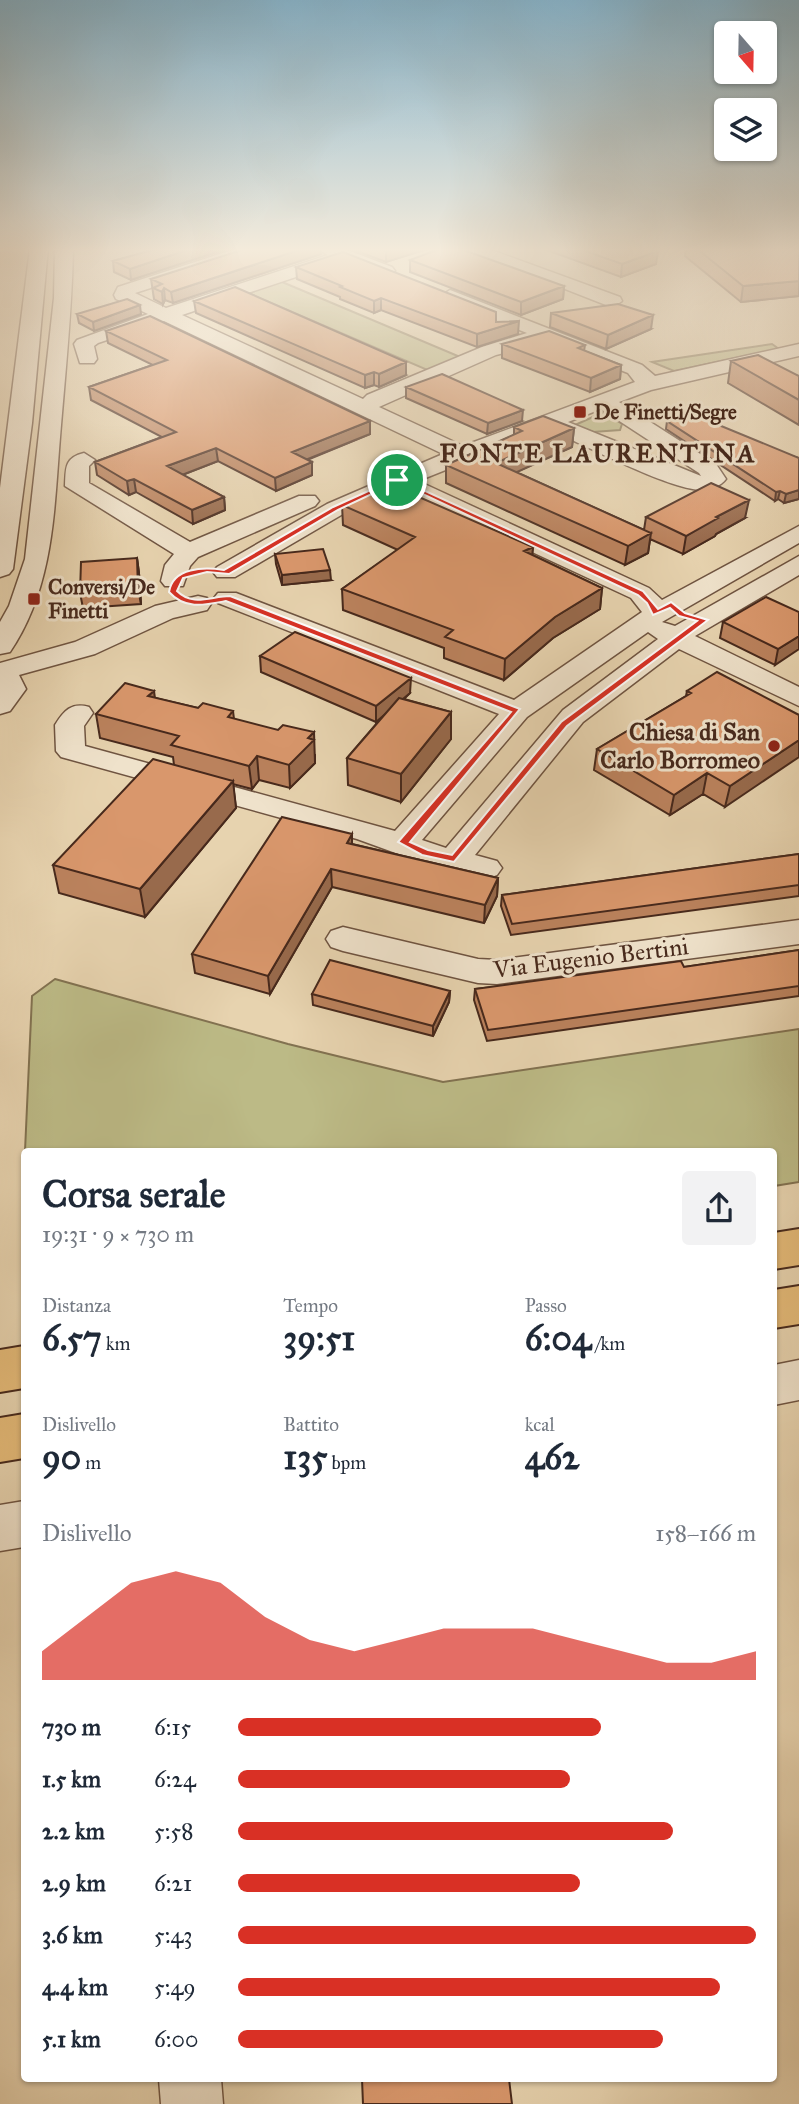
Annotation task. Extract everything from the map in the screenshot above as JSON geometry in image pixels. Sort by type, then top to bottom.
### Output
[{"type":"highway","points":[[777,1251],[799,1247]]},
{"type":"highway","points":[[777,1309],[799,1305]]},
{"type":"highway","points":[[0,1371],[21,1368]]},
{"type":"highway","points":[[0,1440],[21,1436]]},
{"type":"street","points":[[1,561],[27,346]]},
{"type":"street","points":[[0,646],[22,606],[37,559],[59,346]]},
{"type":"street","points":[[85,346],[87,359]]},
{"type":"street","points":[[230,346],[459,455]]},
{"type":"street","points":[[366,409],[374,399],[508,346]]},
{"type":"street","points":[[577,346],[643,374],[645,385]]},
{"type":"street","points":[[3,685],[85,648],[178,598],[226,585],[335,509],[397,480],[602,400],[765,346]]},
{"type":"street","points":[[757,349],[799,350]]},
{"type":"street","points":[[757,349],[789,377]]},
{"type":"street","points":[[617,362],[649,356],[642,361],[648,367],[674,377]]},
{"type":"street","points":[[548,421],[685,480],[703,483],[715,479],[708,469],[602,400]]},
{"type":"street","points":[[592,439],[626,436],[633,431],[636,422]]},
{"type":"street","points":[[178,598],[178,565],[189,552],[435,442]]},
{"type":"street","points":[[84,460],[78,462],[77,486],[189,552]]},
{"type":"street","points":[[397,480],[640,593],[651,602],[662,630],[799,698]]},
{"type":"street","points":[[403,842],[517,711],[655,615],[799,533]]},
{"type":"street","points":[[454,859],[564,724],[677,637],[799,564]]},
{"type":"street","points":[[226,585],[517,711]]},
{"type":"street","points":[[655,615],[682,614],[704,620]]},
{"type":"street","points":[[79,713],[69,725],[71,751],[403,842],[426,853],[454,859],[469,866],[486,868]]},
{"type":"street","name":"Via Eugenio Bertini","points":[[343,939],[478,971],[497,972],[799,932]]},
{"type":"street","points":[[777,1384],[799,1380]]},
{"type":"street","points":[[0,1528],[21,1524]]},
{"type":"street","points":[[190,2082],[192,2104]]},
{"type":"shaded area","points":[[372,346],[435,346],[465,359],[432,372]]},
{"type":"shaded area","points":[[757,346],[775,346],[779,349],[674,371],[652,362]]},
{"type":"shaded area","points":[[604,412],[622,424],[620,430],[593,432],[575,425]]},
{"type":"shaded area","points":[[55,979],[288,1044],[443,1082],[799,1029],[799,1182],[777,1186],[777,1148],[25,1148],[32,996]]},
{"type":"building","points":[[138,346],[213,346],[370,421],[292,452],[312,462],[275,478],[216,448],[167,466],[224,497],[192,510],[134,479],[127,481],[95,462],[176,432],[89,387],[167,360]]},
{"type":"building","points":[[298,346],[370,346],[406,362],[379,374],[374,372],[365,375]]},
{"type":"building","points":[[508,346],[582,346],[578,348],[621,365],[591,378]]},
{"type":"building","points":[[758,355],[799,376],[799,400],[731,361]]},
{"type":"building","points":[[442,374],[523,410],[488,423],[406,387]]},
{"type":"building","points":[[692,414],[799,458],[799,490],[786,494],[776,492],[667,421]]},
{"type":"building","points":[[543,416],[574,428],[496,463],[651,533],[628,546],[446,465],[522,431],[514,427]]},
{"type":"building","points":[[387,483],[533,547],[524,551],[602,588],[555,617],[505,659],[445,637],[453,630],[342,589],[415,537],[342,505]]},
{"type":"building","points":[[711,483],[749,500],[686,536],[646,517]]},
{"type":"building","points":[[323,549],[330,570],[282,575],[275,554]]},
{"type":"building","points":[[137,558],[138,589],[80,593],[81,562]]},
{"type":"building","points":[[766,597],[799,612],[799,636],[778,649],[723,622]]},
{"type":"building","points":[[295,632],[411,678],[376,706],[260,656]]},
{"type":"building","points":[[717,672],[799,715],[799,740],[730,786],[707,773],[674,795],[597,749],[691,693],[687,691]]},
{"type":"building","points":[[125,683],[154,691],[148,696],[198,708],[203,703],[233,711],[228,717],[278,730],[283,725],[314,732],[308,738],[314,740],[289,765],[257,756],[249,766],[171,745],[179,736],[96,714]]},
{"type":"building","points":[[399,698],[451,712],[401,774],[347,758]]},
{"type":"building","points":[[153,759],[233,781],[140,889],[53,865]]},
{"type":"building","points":[[282,817],[352,834],[347,843],[498,878],[485,905],[331,869],[268,976],[192,954]]},
{"type":"building","points":[[799,854],[799,885],[512,924],[502,895]]},
{"type":"building","points":[[799,950],[799,986],[488,1030],[475,989],[681,961],[684,967]]},
{"type":"building","points":[[330,960],[450,991],[433,1026],[312,994]]},
{"type":"building","points":[[362,2082],[509,2082],[512,2104],[363,2104]]},
{"type":"place","name":"De Finetti/Segre","points":[[580,412]]},
{"type":"place","name":"Conversi/De Finetti","points":[[34,599]]},
{"type":"place","name":"Chiesa di San Carlo Borromeo","points":[[774,746]]},
{"type":"district","name":"FONTE LAURENTINA","points":[[598,453]]},
{"type":"route","points":[[397,480],[640,593],[651,602],[656,614],[671,605],[682,614],[704,620],[677,637],[564,724],[454,859],[426,853],[403,842],[517,711],[227,598],[214,603],[185,601],[176,596],[172,586],[174,581],[188,573],[207,570],[226,572],[335,509],[397,480]]}]
